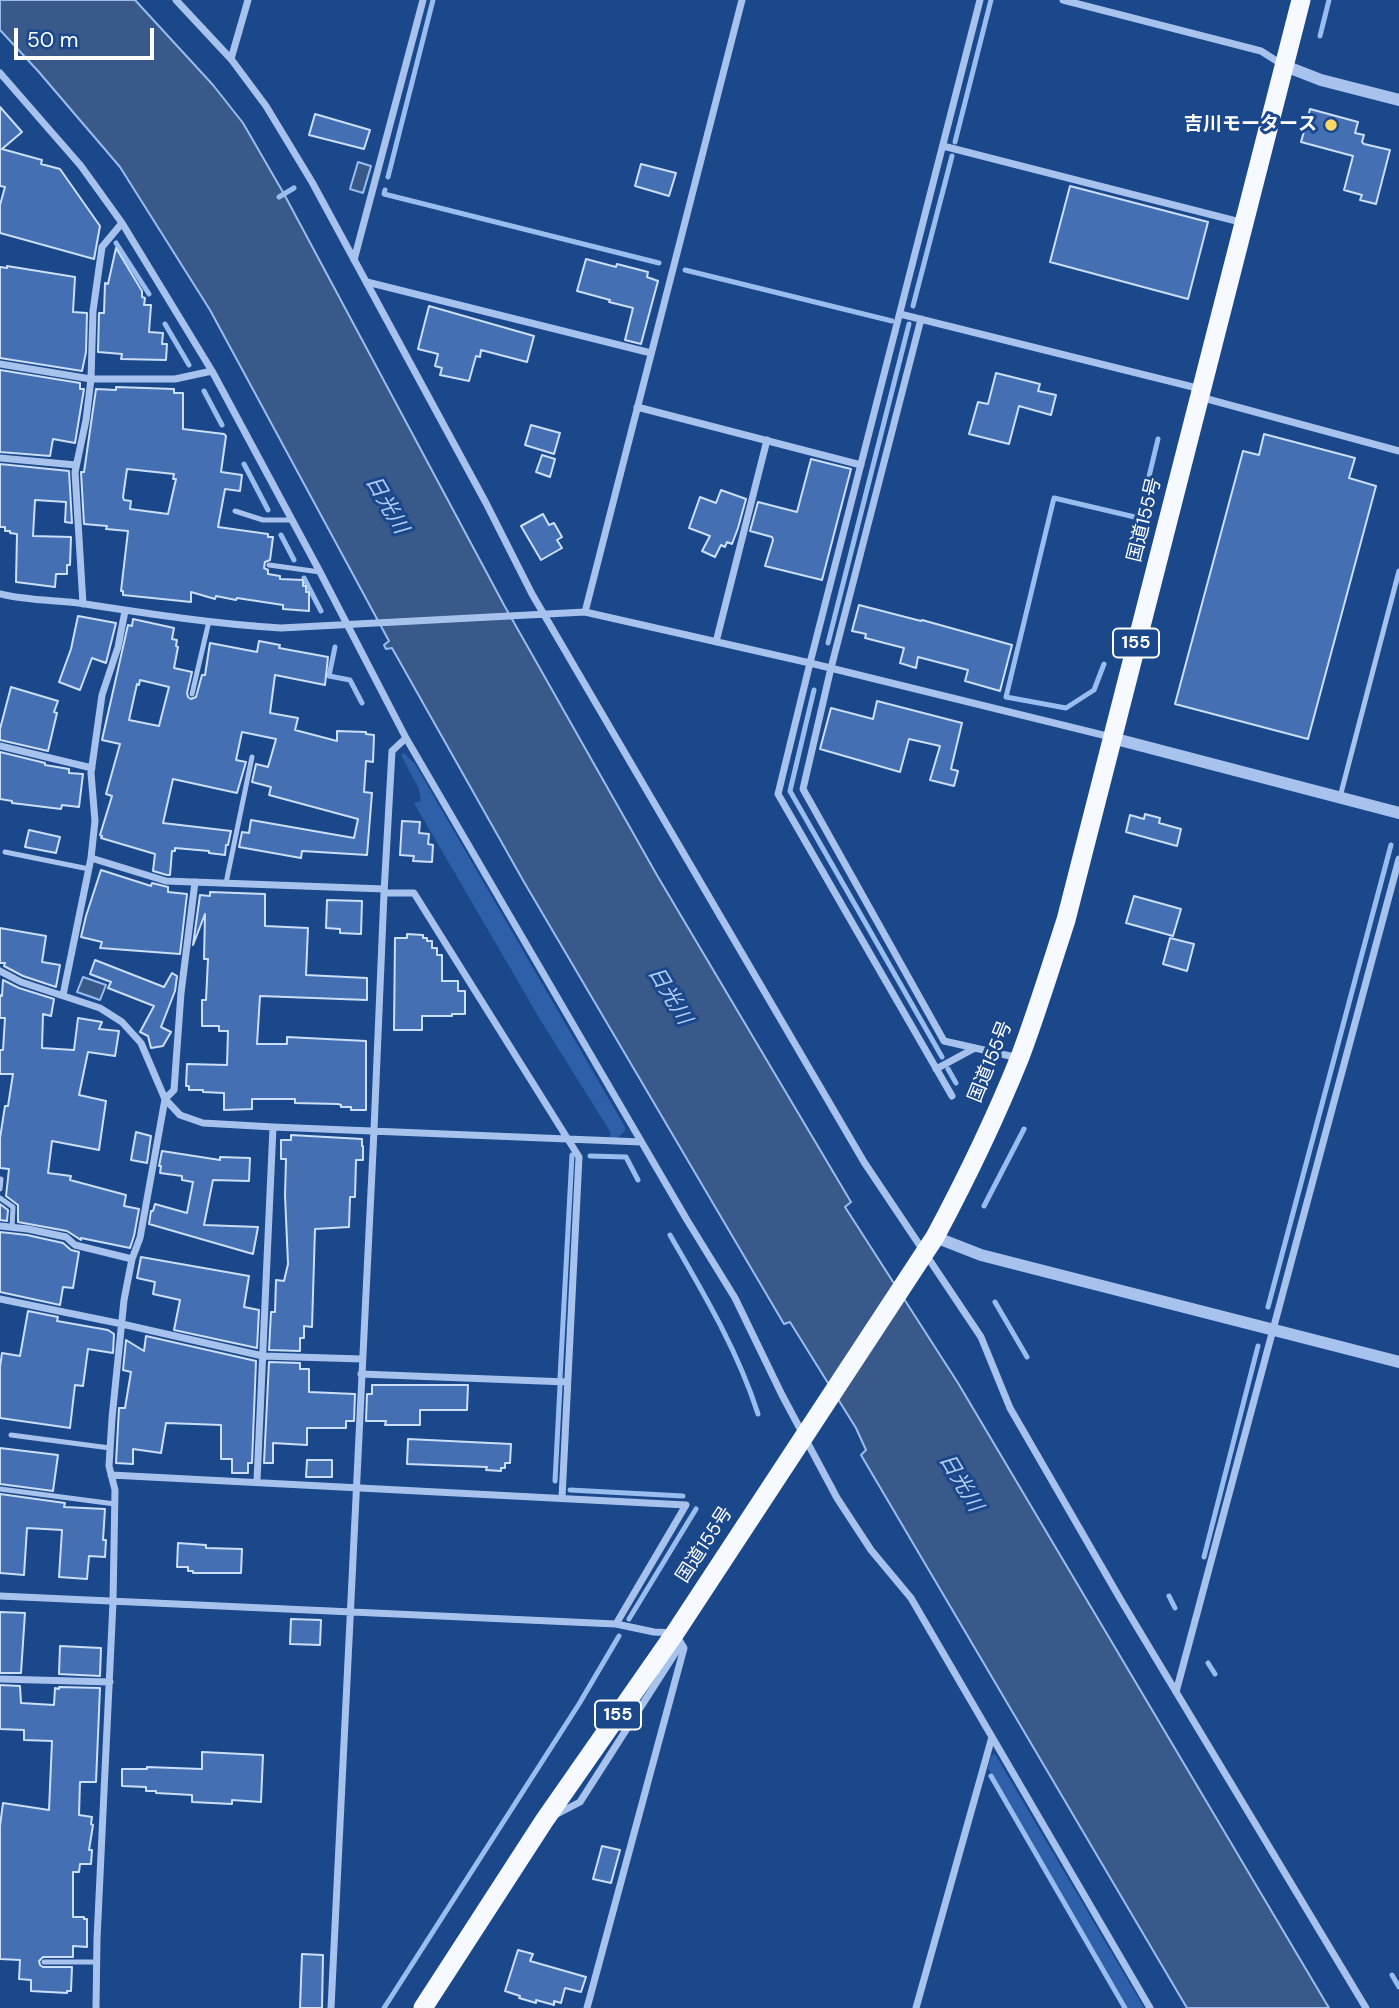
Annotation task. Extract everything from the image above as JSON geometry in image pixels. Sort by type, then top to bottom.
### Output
[{"type":"highway","name":"国道155号","points":[[423,2008],[544,1821],[678,1639],[808,1429],[925,1251],[969,1173],[1019,1058],[1066,920],[1301,0]]},
{"type":"street","points":[[176,0],[231,59],[266,106],[312,182],[486,503],[542,615],[864,1162],[981,1337],[1010,1408],[1176,1692],[1366,2008]]},
{"type":"street","points":[[231,59],[248,0]]},
{"type":"street","points":[[354,260],[423,0]]},
{"type":"street","points":[[585,612],[742,0]]},
{"type":"street","points":[[952,1096],[778,794],[980,0]]},
{"type":"street","points":[[1063,0],[1261,51],[1285,66],[1321,80],[1399,100]]},
{"type":"street","points":[[0,73],[81,166],[122,223],[212,371],[406,738],[735,1298],[808,1429],[837,1498],[871,1550],[911,1598],[1150,2008]]},
{"type":"street","points":[[943,146],[1244,223]]},
{"type":"street","points":[[83,604],[76,465],[86,420],[91,379],[93,312],[102,247],[122,223]]},
{"type":"street","points":[[367,282],[651,353]]},
{"type":"street","points":[[900,314],[1201,393],[1399,451]]},
{"type":"street","points":[[921,319],[831,668],[803,789],[944,1041],[1019,1058]]},
{"type":"street","points":[[0,364],[91,379],[175,379],[212,371]]},
{"type":"street","points":[[637,407],[861,465]]},
{"type":"street","points":[[716,642],[767,440]]},
{"type":"street","points":[[0,458],[76,465]]},
{"type":"street","points":[[0,594],[14,598],[281,628],[585,612],[810,663],[1112,737],[1399,813]]},
{"type":"street","points":[[63,995],[91,858],[95,821],[92,768],[102,695],[118,647],[125,611]]},
{"type":"street","points":[[331,2008],[392,751],[406,738]]},
{"type":"street","points":[[0,746],[92,768]]},
{"type":"street","points":[[91,858],[166,881],[414,893],[579,1157],[562,1498]]},
{"type":"street","points":[[1176,1692],[1399,859]]},
{"type":"street","points":[[96,2008],[113,1602],[115,1490],[109,1466],[110,1448],[122,1324],[132,1259],[139,1238],[165,1099],[174,1090],[181,993],[195,882]]},
{"type":"street","points":[[0,971],[21,982],[100,1008],[122,1022],[141,1043],[165,1099],[180,1115],[203,1123],[641,1142]]},
{"type":"street","points":[[936,1069],[975,1048]]},
{"type":"street","points":[[257,1481],[273,1127]]},
{"type":"street","points":[[0,1226],[66,1237],[75,1245],[132,1259]]},
{"type":"street","points":[[925,1251],[981,1255],[1399,1362]]},
{"type":"street","points":[[0,1299],[263,1356],[362,1359]]},
{"type":"street","points":[[361,1374],[568,1382]]},
{"type":"street","points":[[111,1475],[686,1505],[616,1624]]},
{"type":"street","points":[[0,1596],[616,1624],[678,1639],[684,1648],[587,2008]]},
{"type":"street","points":[[0,1679],[110,1682]]},
{"type":"street","points":[[916,2008],[992,1737]]},
{"type":"lane","points":[[235,511],[263,520],[291,520]]},
{"type":"lane","points":[[268,565],[320,572]]},
{"type":"lane","points":[[1340,797],[1399,571]]},
{"type":"lane","points":[[192,694],[208,621]]},
{"type":"lane","points":[[226,883],[252,757]]},
{"type":"lane","points":[[5,852],[89,869]]},
{"type":"lane","points":[[0,1189],[1,1179]]},
{"type":"lane","points":[[0,1198],[13,1207],[12,1227]]},
{"type":"lane","points":[[11,1435],[110,1448]]},
{"type":"lane","points":[[0,1489],[115,1503]]},
{"type":"lane","points":[[44,1962],[97,1962]]},
{"type":"shaded area","points":[[404,753],[415,764],[625,1127],[625,1131],[617,1138],[609,1137],[611,1133],[541,1021],[414,803],[421,801],[419,789],[401,755]]},
{"type":"shaded area","points":[[995,1754],[1144,2008],[1128,2008],[988,1768],[991,1756]]},
{"type":"water","name":"日光川","points":[[0,0],[135,0],[213,85],[243,123],[284,194],[504,605],[658,877],[851,1202],[845,1207],[958,1383],[1329,2008],[1187,2008],[861,1455],[866,1450],[856,1428],[790,1322],[784,1324],[524,882],[392,648],[386,649],[384,645],[389,641],[210,310],[120,167],[0,30]]},
{"type":"water","points":[[358,162],[371,166],[363,193],[350,189]]},
{"type":"water","points":[[83,977],[106,985],[100,1000],[77,992]]},
{"type":"building","points":[[0,107],[22,132],[2,149],[42,160],[41,164],[60,169],[100,226],[94,259],[0,233],[0,205],[5,187],[0,186]]},
{"type":"building","points":[[1310,109],[1358,122],[1355,133],[1364,135],[1364,144],[1390,150],[1376,204],[1360,200],[1362,195],[1344,190],[1353,156],[1301,142]]},
{"type":"building","points":[[315,114],[370,130],[364,149],[309,135]]},
{"type":"building","points":[[641,164],[676,173],[669,196],[635,186]]},
{"type":"building","points":[[1070,186],[1208,222],[1188,299],[1050,262]]},
{"type":"building","points":[[116,248],[142,291],[144,305],[151,305],[149,332],[163,333],[162,344],[167,344],[166,360],[121,359],[122,354],[98,352],[99,313],[104,313],[105,283],[108,284]]},
{"type":"building","points":[[586,259],[648,272],[647,277],[658,281],[641,344],[625,340],[633,308],[577,291]]},
{"type":"building","points":[[0,267],[75,277],[73,312],[87,313],[86,352],[82,371],[0,358]]},
{"type":"building","points":[[429,306],[534,336],[527,362],[481,350],[480,357],[476,356],[469,381],[440,375],[442,368],[435,366],[438,354],[418,349]]},
{"type":"building","points":[[0,370],[80,383],[80,389],[84,389],[75,443],[53,439],[50,456],[0,452]]},
{"type":"building","points":[[996,373],[1040,384],[1038,391],[1056,395],[1051,415],[1019,406],[1009,444],[969,434],[978,402],[988,404]]},
{"type":"building","points":[[116,387],[174,389],[174,393],[183,393],[183,429],[226,436],[221,472],[242,475],[240,491],[225,489],[218,527],[273,537],[270,560],[265,562],[264,568],[268,570],[268,574],[280,576],[280,579],[303,580],[306,592],[309,592],[309,611],[283,609],[283,605],[237,598],[216,596],[215,599],[191,592],[191,602],[123,595],[121,591],[128,531],[84,524],[81,472],[84,472],[96,389],[116,390]],"holes":[[[127,469],[174,474],[173,479],[176,479],[168,514],[130,509],[131,501],[124,500]]]},
{"type":"building","points":[[531,425],[560,433],[554,454],[525,445]]},
{"type":"building","points":[[1264,434],[1355,458],[1349,478],[1376,486],[1308,739],[1175,704],[1243,451],[1259,455]]},
{"type":"building","points":[[542,455],[555,459],[550,477],[536,472]]},
{"type":"building","points":[[811,459],[851,469],[822,580],[765,566],[772,537],[750,531],[758,502],[797,512]]},
{"type":"building","points":[[0,464],[69,471],[72,523],[65,522],[66,502],[35,500],[33,536],[71,537],[70,565],[67,565],[67,574],[56,574],[55,587],[16,582],[17,534],[0,527]]},
{"type":"building","points":[[721,490],[746,499],[732,544],[727,542],[725,547],[721,545],[715,557],[702,551],[710,536],[689,528],[700,497],[716,503]]},
{"type":"building","points":[[543,514],[549,525],[554,523],[562,537],[557,540],[562,548],[541,560],[521,526]]},
{"type":"building","points":[[859,605],[1012,645],[1000,691],[965,681],[968,670],[918,657],[916,668],[900,663],[904,648],[865,638],[866,634],[852,631]]},
{"type":"building","points":[[78,616],[116,623],[106,663],[92,658],[80,690],[59,682],[71,649]]},
{"type":"building","points":[[133,619],[174,628],[172,639],[177,640],[178,647],[174,668],[192,672],[187,693],[191,699],[196,697],[202,675],[205,675],[210,643],[257,652],[259,641],[280,645],[279,648],[328,657],[325,685],[275,675],[270,713],[298,718],[295,730],[337,741],[337,731],[366,732],[374,735],[373,762],[366,761],[364,792],[372,793],[367,855],[302,851],[301,858],[239,847],[242,832],[249,833],[251,820],[354,838],[358,819],[269,795],[271,787],[252,782],[256,764],[268,767],[276,739],[242,732],[236,760],[246,762],[237,793],[173,779],[163,823],[231,831],[225,855],[175,848],[175,851],[172,851],[170,875],[167,875],[153,871],[155,854],[101,838],[112,796],[106,794],[120,744],[102,740],[128,625],[132,626]],"holes":[[[140,680],[169,687],[159,726],[129,720]]]},
{"type":"building","points":[[11,687],[58,701],[48,751],[0,740],[0,729]]},
{"type":"building","points":[[877,701],[962,723],[951,769],[958,771],[954,786],[930,780],[940,746],[909,739],[900,772],[820,749],[831,708],[873,719]]},
{"type":"building","points":[[0,752],[69,769],[69,773],[83,774],[79,807],[62,805],[61,809],[0,799]]},
{"type":"building","points":[[1145,814],[1160,818],[1159,823],[1181,829],[1177,846],[1126,832],[1130,815],[1144,819]]},
{"type":"building","points":[[402,821],[420,822],[419,833],[429,834],[428,844],[433,845],[432,862],[413,861],[414,856],[400,855]]},
{"type":"building","points":[[29,830],[60,837],[56,853],[25,847]]},
{"type":"building","points":[[101,870],[151,886],[152,883],[168,887],[168,892],[187,894],[180,954],[100,948],[102,942],[81,937]]},
{"type":"building","points":[[210,892],[265,894],[265,926],[308,928],[306,975],[367,978],[367,1000],[260,996],[257,1044],[287,1044],[287,1037],[366,1041],[366,1110],[351,1110],[351,1107],[341,1107],[338,1104],[295,1103],[295,1099],[252,1099],[252,1109],[224,1110],[224,1093],[189,1090],[189,1086],[186,1086],[187,1064],[227,1065],[228,1031],[219,1031],[219,1026],[202,1026],[202,1000],[206,1000],[208,959],[204,959],[205,914],[193,945],[200,895],[210,896]]},
{"type":"building","points":[[1134,896],[1181,909],[1173,936],[1126,923]]},
{"type":"building","points":[[327,900],[362,901],[361,934],[340,933],[340,929],[326,928]]},
{"type":"building","points":[[0,928],[46,936],[42,962],[60,965],[56,987],[23,976],[4,966],[5,963],[0,963]]},
{"type":"building","points":[[407,934],[423,935],[427,941],[432,941],[432,948],[437,948],[437,955],[442,955],[442,981],[458,981],[458,991],[465,991],[465,1014],[422,1016],[422,1030],[394,1030],[395,938],[407,938]]},
{"type":"building","points":[[1170,938],[1194,944],[1187,971],[1163,964]]},
{"type":"building","points":[[95,960],[164,987],[172,973],[177,976],[175,991],[161,1027],[171,1032],[163,1046],[151,1048],[148,1036],[140,1032],[154,1006],[108,988],[111,982],[90,974]]},
{"type":"building","points":[[3,980],[54,999],[51,1016],[43,1014],[42,1048],[74,1050],[78,1018],[102,1022],[99,1029],[119,1031],[115,1056],[88,1052],[79,1095],[106,1101],[99,1150],[52,1141],[48,1173],[71,1176],[70,1180],[126,1195],[124,1206],[139,1209],[130,1248],[81,1240],[67,1231],[18,1222],[18,1205],[6,1196],[9,1169],[0,1168],[0,1138],[13,1074],[0,1074],[0,1050],[3,1050],[5,1018],[0,1018]]},
{"type":"building","points":[[136,1132],[151,1136],[147,1163],[131,1160]]},
{"type":"building","points":[[291,1135],[362,1139],[363,1146],[363,1160],[356,1160],[355,1197],[350,1197],[349,1227],[315,1229],[312,1327],[304,1326],[300,1351],[269,1350],[271,1312],[275,1312],[276,1280],[284,1281],[288,1264],[286,1159],[281,1159],[281,1140],[291,1140]]},
{"type":"building","points":[[162,1151],[220,1160],[220,1157],[250,1158],[249,1181],[213,1180],[204,1225],[258,1227],[253,1254],[149,1224],[155,1204],[187,1213],[193,1182],[182,1180],[182,1176],[160,1173]]},
{"type":"building","points":[[0,1204],[8,1210],[7,1221],[0,1220]]},
{"type":"building","points":[[0,1232],[63,1243],[71,1250],[79,1252],[73,1288],[63,1287],[60,1305],[0,1292]]},
{"type":"building","points":[[141,1257],[249,1276],[244,1307],[259,1310],[257,1348],[174,1330],[180,1300],[153,1294],[155,1282],[137,1278]]},
{"type":"building","points":[[28,1311],[58,1317],[57,1321],[108,1330],[114,1334],[113,1353],[88,1349],[83,1386],[75,1385],[70,1428],[0,1418],[2,1353],[20,1356]]},
{"type":"building","points":[[146,1336],[256,1361],[252,1463],[248,1463],[248,1473],[232,1473],[232,1459],[221,1459],[221,1425],[166,1423],[161,1453],[133,1449],[133,1464],[116,1463],[119,1408],[125,1408],[131,1372],[123,1370],[126,1340],[144,1351]]},
{"type":"building","points":[[269,1362],[300,1363],[300,1369],[309,1369],[309,1392],[355,1394],[354,1421],[346,1421],[346,1428],[307,1428],[307,1445],[273,1443],[273,1463],[264,1463]]},
{"type":"building","points":[[372,1385],[468,1385],[467,1410],[420,1410],[420,1425],[385,1425],[386,1421],[366,1421],[367,1394],[372,1394]]},
{"type":"building","points":[[408,1439],[511,1444],[510,1463],[505,1463],[505,1468],[501,1468],[501,1471],[486,1470],[487,1467],[407,1464]]},
{"type":"building","points":[[0,1448],[58,1455],[53,1491],[0,1484]]},
{"type":"building","points":[[307,1460],[332,1460],[332,1477],[306,1477]]},
{"type":"building","points":[[0,1494],[65,1503],[64,1507],[105,1509],[105,1557],[89,1556],[87,1579],[59,1577],[62,1530],[27,1528],[24,1575],[0,1573]]},
{"type":"building","points":[[178,1543],[206,1545],[206,1548],[242,1549],[241,1573],[193,1573],[188,1571],[188,1567],[177,1567]]},
{"type":"building","points":[[0,1612],[25,1613],[21,1673],[0,1673]]},
{"type":"building","points":[[291,1619],[321,1620],[320,1645],[290,1644]]},
{"type":"building","points":[[60,1646],[101,1648],[100,1676],[59,1674]]},
{"type":"building","points":[[0,1685],[20,1686],[21,1703],[54,1705],[55,1688],[100,1688],[96,1782],[80,1782],[79,1815],[92,1817],[89,1850],[92,1850],[91,1864],[80,1864],[79,1872],[73,1872],[73,1917],[87,1919],[87,1947],[73,1946],[73,1957],[43,1957],[39,1961],[43,1967],[72,1967],[71,1991],[67,1993],[31,1991],[31,1980],[19,1979],[20,1960],[0,1959],[0,1826],[3,1803],[49,1810],[52,1741],[24,1740],[24,1730],[0,1729]]},
{"type":"building","points":[[202,1752],[263,1755],[261,1802],[192,1802],[192,1795],[156,1793],[146,1791],[146,1787],[122,1786],[122,1769],[202,1769]]},
{"type":"building","points":[[602,1846],[620,1850],[611,1883],[593,1879]]},
{"type":"building","points":[[518,1950],[533,1954],[530,1961],[586,1977],[581,1992],[565,1988],[561,2003],[554,2001],[554,2005],[536,2000],[536,2003],[505,1991]]},
{"type":"building","points":[[302,1954],[323,1955],[322,2008],[300,2008]]},
{"type":"waterway","points":[[388,177],[433,0]]},
{"type":"waterway","points":[[955,142],[991,0]]},
{"type":"waterway","points":[[1320,36],[1329,0]]},
{"type":"waterway","points":[[913,306],[952,156]]},
{"type":"waterway","points":[[279,197],[294,188]]},
{"type":"waterway","points":[[385,190],[384,194],[659,263]]},
{"type":"waterway","points":[[116,243],[149,294]]},
{"type":"waterway","points":[[685,270],[892,321]]},
{"type":"waterway","points":[[165,324],[189,365]]},
{"type":"waterway","points":[[828,643],[909,324]]},
{"type":"waterway","points":[[204,391],[222,425]]},
{"type":"waterway","points":[[1104,664],[1094,690],[1066,708],[1006,697],[1054,498],[1139,518],[1158,439]]},
{"type":"waterway","points":[[244,464],[268,510]]},
{"type":"waterway","points":[[281,535],[294,560]]},
{"type":"waterway","points":[[304,578],[321,611]]},
{"type":"waterway","points":[[335,647],[329,676],[350,680],[362,703]]},
{"type":"waterway","points":[[814,690],[790,791],[942,1057]]},
{"type":"waterway","points":[[1268,1307],[1391,845]]},
{"type":"waterway","points":[[948,1069],[956,1083]]},
{"type":"waterway","points":[[984,1206],[1024,1129]]},
{"type":"waterway","points":[[560,1378],[572,1155]]},
{"type":"waterway","points":[[590,1156],[626,1157],[638,1180]]},
{"type":"waterway","points":[[670,1235],[730,1345],[758,1414]]},
{"type":"waterway","points":[[995,1302],[1027,1357]]},
{"type":"waterway","points":[[1204,1557],[1258,1346]]},
{"type":"waterway","points":[[555,1481],[560,1386]]},
{"type":"waterway","points":[[570,1490],[683,1496]]},
{"type":"waterway","points":[[629,1619],[696,1509]]},
{"type":"waterway","points":[[1169,1596],[1175,1608]]},
{"type":"waterway","points":[[384,2008],[579,1704],[619,1636]]},
{"type":"waterway","points":[[1208,1663],[1215,1674]]},
{"type":"waterway","points":[[991,1776],[1125,2008]]},
{"type":"waterway","points":[[1392,1975],[1399,1987]]},
{"type":"place","name":"吉川モータース","points":[[1331,125]]}]
